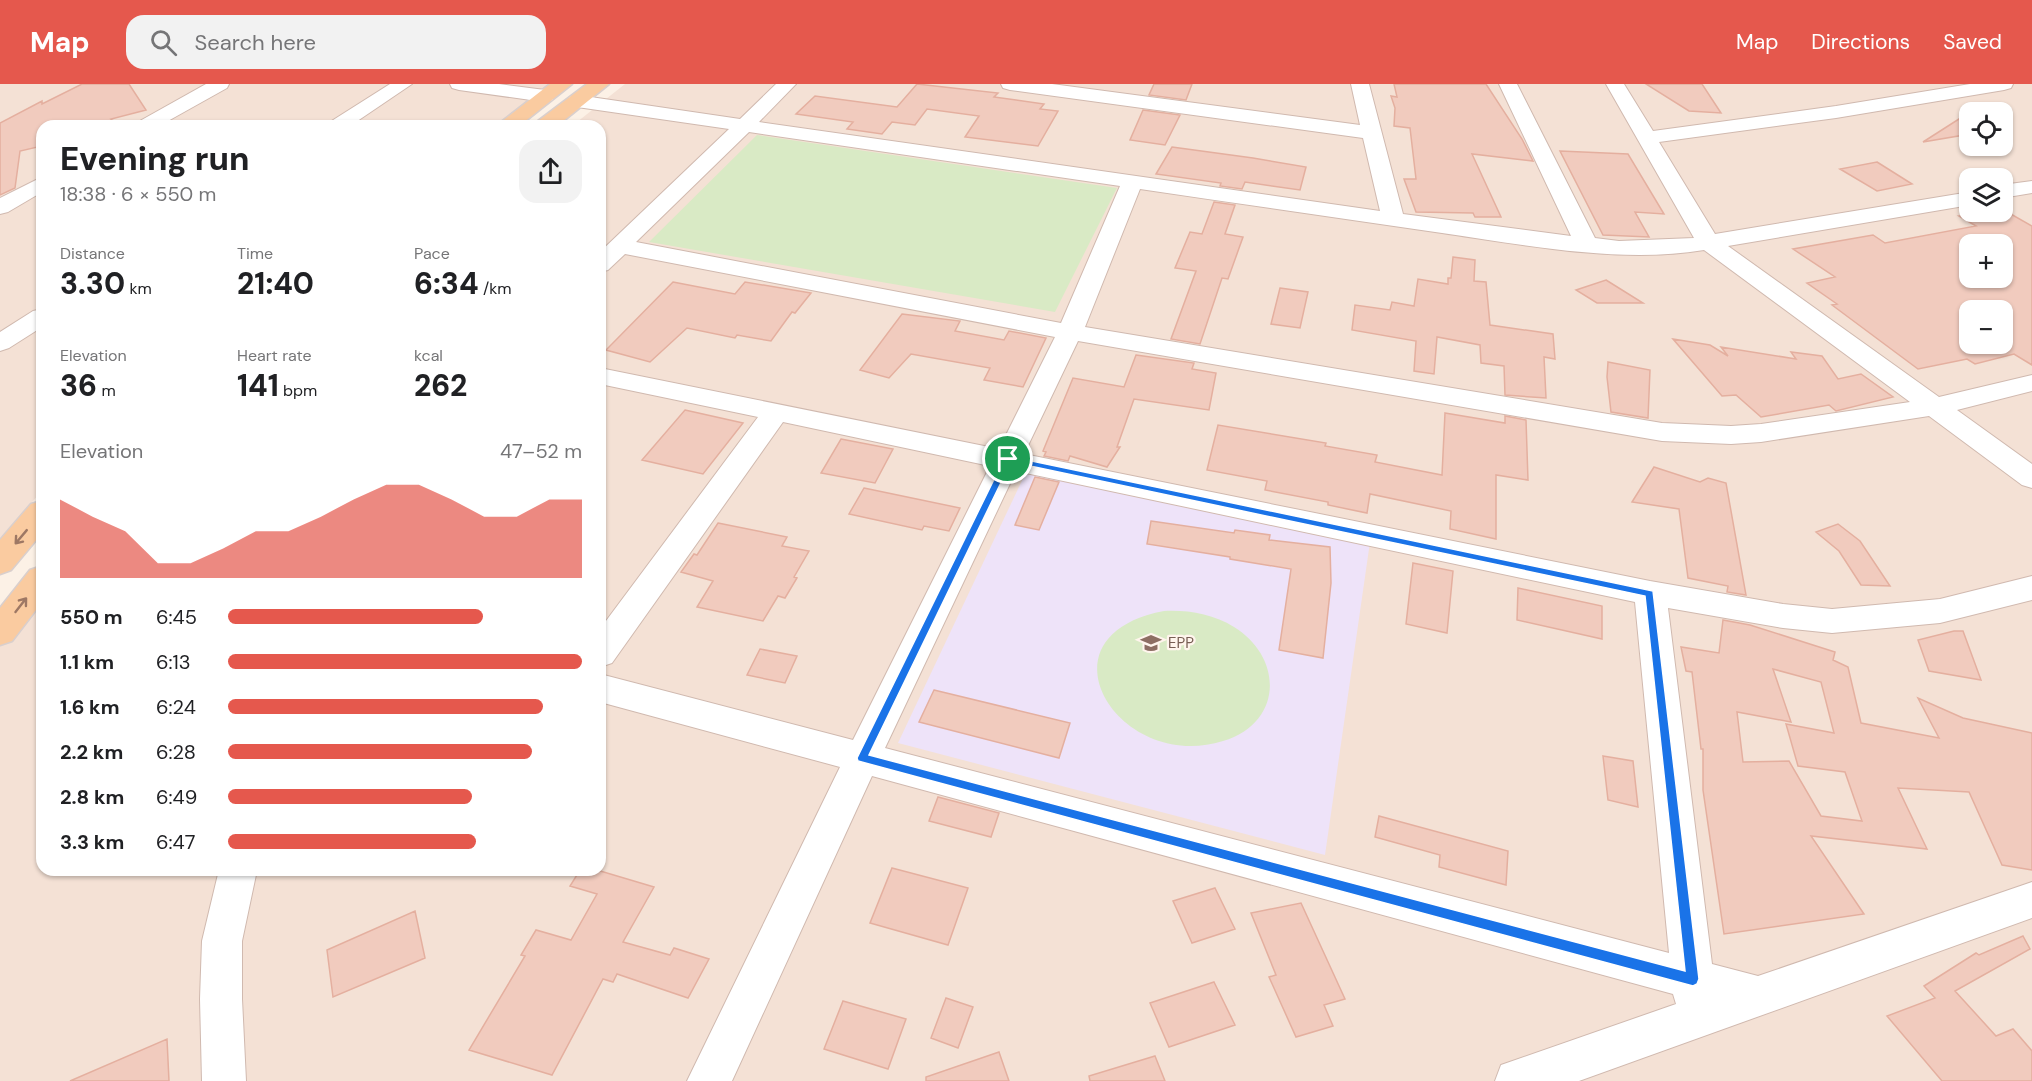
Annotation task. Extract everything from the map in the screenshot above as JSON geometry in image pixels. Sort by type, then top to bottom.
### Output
[{"type":"main road","points":[[514,120],[562,84]]},
{"type":"main road","points":[[552,120],[599,84]]},
{"type":"main road","points":[[0,562],[36,519]]},
{"type":"main road","points":[[0,632],[36,586]]},
{"type":"street","points":[[156,120],[220,84]]},
{"type":"street","points":[[347,120],[403,84]]},
{"type":"street","points":[[459,84],[545,96]]},
{"type":"street","points":[[606,259],[787,84]]},
{"type":"street","points":[[1010,84],[1372,133]]},
{"type":"street","points":[[1360,84],[1393,219]]},
{"type":"street","points":[[1508,84],[1586,244]]},
{"type":"street","points":[[1615,84],[1708,242],[2032,478]]},
{"type":"street","points":[[1647,138],[1836,112],[2004,84]]},
{"type":"street","points":[[577,101],[1393,219],[1586,244],[1656,249],[1959,200]]},
{"type":"street","points":[[709,1081],[862,758],[1070,332],[1132,182]]},
{"type":"street","points":[[0,207],[36,186]]},
{"type":"street","points":[[2013,190],[2032,187]]},
{"type":"street","points":[[619,246],[1070,332],[1662,432],[1731,435],[1761,433],[1934,407],[2032,383]]},
{"type":"street","points":[[0,343],[36,320]]},
{"type":"street","points":[[606,377],[1650,593],[1783,616],[1832,621],[1940,611],[2032,588]]},
{"type":"street","points":[[606,646],[777,411]]},
{"type":"street","points":[[1650,593],[1695,998]]},
{"type":"street","points":[[606,690],[862,758],[1695,998],[1756,996],[2032,900]]},
{"type":"street","points":[[224,1081],[221,999],[222,941],[237,876]]},
{"type":"street","points":[[1517,1081],[1695,998]]},
{"type":"shaded area","points":[[0,84],[554,84],[504,120],[36,120],[36,498],[0,538]]},
{"type":"shaded area","points":[[625,84],[2032,84],[2032,1081],[0,1081],[0,631],[36,597],[36,876],[606,876],[606,120],[580,120]]},
{"type":"shaded area","name":"EPP","points":[[1026,472],[1370,542],[1325,855],[898,743]]},
{"type":"green space","points":[[757,135],[1117,188],[1055,312],[649,242]]},
{"type":"green space","points":[[1164,611],[1183,611],[1218,619],[1234,627],[1250,640],[1262,655],[1268,672],[1270,689],[1266,705],[1257,720],[1243,732],[1223,741],[1185,746],[1151,738],[1124,721],[1105,698],[1097,672],[1103,646],[1124,625]]},
{"type":"building","points":[[82,84],[129,84],[146,110],[112,120],[36,120],[36,147],[20,151],[15,188],[0,195],[0,123],[42,101],[42,104]]},
{"type":"building","points":[[917,84],[998,93],[994,97],[1044,104],[1040,109],[1058,111],[1038,146],[965,137],[979,116],[927,109],[915,125],[892,122],[882,134],[847,129],[853,122],[796,114],[815,96],[897,107]]},
{"type":"building","points":[[1154,84],[1192,84],[1186,100],[1149,95]]},
{"type":"building","points":[[1394,84],[1486,84],[1522,139],[1533,161],[1472,154],[1501,217],[1475,217],[1473,213],[1416,212],[1404,179],[1416,179],[1410,128],[1394,126],[1395,108],[1391,96],[1397,97]]},
{"type":"building","points":[[1646,84],[1702,84],[1721,113],[1689,111]]},
{"type":"building","points":[[1143,110],[1180,115],[1165,145],[1130,140]]},
{"type":"building","points":[[1959,119],[1959,136],[1923,142]]},
{"type":"building","points":[[1172,147],[1306,167],[1300,190],[1245,182],[1242,189],[1220,186],[1221,183],[1156,174]]},
{"type":"building","points":[[1560,151],[1628,154],[1664,214],[1635,212],[1649,237],[1603,235]]},
{"type":"building","points":[[1877,162],[1912,184],[1877,191],[1840,169]]},
{"type":"building","points":[[1214,202],[1235,205],[1225,234],[1243,237],[1228,279],[1222,278],[1200,344],[1171,339],[1196,271],[1175,268],[1190,232],[1202,234]]},
{"type":"building","points":[[2013,215],[2032,226],[2032,365],[2014,354],[1975,364],[1967,359],[1918,369],[1832,305],[1837,304],[1807,283],[1835,277],[1793,249],[1873,235],[1885,243],[1976,226],[1969,222],[2013,222]]},
{"type":"building","points":[[1453,257],[1475,260],[1474,281],[1486,282],[1490,325],[1553,334],[1555,359],[1544,357],[1546,398],[1505,395],[1504,366],[1481,363],[1480,345],[1437,337],[1434,374],[1414,371],[1416,341],[1352,330],[1355,305],[1390,310],[1392,302],[1414,306],[1418,279],[1448,284],[1448,278],[1451,278]]},
{"type":"building","points":[[1606,280],[1643,303],[1597,303],[1576,290]]},
{"type":"building","points":[[673,282],[735,294],[745,282],[811,293],[795,313],[792,312],[771,341],[737,335],[735,338],[687,328],[650,362],[606,350]]},
{"type":"building","points":[[1280,288],[1308,292],[1300,328],[1271,324]]},
{"type":"building","points":[[902,314],[960,321],[955,331],[1004,340],[1009,331],[1046,338],[1023,387],[984,380],[990,368],[911,354],[889,378],[860,370]]},
{"type":"building","points":[[1673,339],[1710,345],[1728,356],[1721,347],[1796,359],[1791,352],[1822,356],[1838,379],[1861,374],[1893,397],[1836,411],[1829,405],[1761,417],[1736,395],[1722,396]]},
{"type":"building","points":[[1136,355],[1194,363],[1192,369],[1216,373],[1209,410],[1134,399],[1117,447],[1120,447],[1107,467],[1070,456],[1068,461],[1044,456],[1046,452],[1043,451],[1073,378],[1124,387]]},
{"type":"building","points":[[1608,362],[1650,370],[1648,418],[1611,412],[1607,377]]},
{"type":"building","points":[[685,410],[743,423],[703,474],[642,460]]},
{"type":"building","points":[[1445,413],[1505,423],[1505,416],[1526,420],[1528,480],[1496,475],[1496,539],[1450,529],[1451,511],[1370,494],[1367,513],[1328,505],[1328,502],[1265,490],[1267,481],[1207,470],[1218,425],[1326,443],[1325,446],[1377,455],[1375,462],[1442,475]]},
{"type":"building","points":[[841,439],[893,449],[875,483],[821,473]]},
{"type":"building","points":[[1654,467],[1700,482],[1708,478],[1726,483],[1746,595],[1727,592],[1728,586],[1688,578],[1679,509],[1632,502]]},
{"type":"building","points":[[1035,477],[1059,482],[1039,530],[1015,525]]},
{"type":"building","points":[[864,488],[960,508],[949,531],[924,526],[922,530],[849,514]]},
{"type":"building","points":[[1151,521],[1234,533],[1235,530],[1270,535],[1269,540],[1330,547],[1331,583],[1323,658],[1279,650],[1291,569],[1147,544]]},
{"type":"building","points":[[718,523],[787,537],[782,546],[809,551],[785,598],[778,596],[763,621],[697,607],[713,581],[681,572],[694,554],[697,555]]},
{"type":"building","points":[[1838,524],[1860,541],[1890,586],[1861,585],[1839,551],[1816,532]]},
{"type":"building","points":[[1413,563],[1453,571],[1447,633],[1406,624]]},
{"type":"building","points":[[1518,588],[1602,606],[1602,639],[1517,620]]},
{"type":"building","points":[[1723,620],[1750,625],[1835,652],[1833,660],[1848,667],[1861,723],[1939,738],[1918,698],[1963,718],[2032,733],[2032,870],[2002,865],[1969,792],[1898,788],[1927,849],[1811,836],[1864,914],[1724,934],[1703,790],[1703,749],[1701,749],[1692,672],[1686,671],[1681,647],[1719,653]],"holes":[[[1773,669],[1821,682],[1834,733],[1786,724],[1798,766],[1845,772],[1862,821],[1821,816],[1789,761],[1743,762],[1737,712],[1791,722]]]},
{"type":"building","points":[[1963,631],[1981,680],[1929,671],[1918,640]]},
{"type":"building","points":[[760,649],[797,656],[785,683],[747,675]]},
{"type":"building","points":[[934,690],[1070,723],[1059,758],[919,722]]},
{"type":"building","points":[[1603,756],[1633,761],[1638,807],[1608,800]]},
{"type":"building","points":[[938,797],[999,813],[991,837],[929,821]]},
{"type":"building","points":[[1379,816],[1508,851],[1506,885],[1439,867],[1440,855],[1375,837]]},
{"type":"building","points":[[892,868],[968,888],[948,945],[870,923]]},
{"type":"building","points":[[606,873],[654,887],[623,942],[670,955],[674,948],[709,959],[688,998],[617,974],[613,982],[603,979],[552,1075],[469,1050],[525,956],[521,955],[536,930],[571,940],[597,894],[570,886],[576,876],[606,876]]},
{"type":"building","points":[[1215,888],[1235,929],[1192,943],[1173,901]]},
{"type":"building","points":[[1301,903],[1345,999],[1324,1005],[1333,1026],[1296,1037],[1269,977],[1276,975],[1251,913]]},
{"type":"building","points":[[415,911],[425,958],[333,997],[327,950]]},
{"type":"building","points":[[2023,936],[2030,949],[1955,991],[1996,1036],[2013,1029],[2032,1051],[2032,1081],[1942,1081],[1887,1016],[1935,998],[1924,986],[1976,953],[1979,955]]},
{"type":"building","points":[[1214,982],[1235,1025],[1169,1047],[1150,1003]]},
{"type":"building","points":[[946,998],[973,1007],[958,1048],[931,1038]]},
{"type":"building","points":[[843,1001],[906,1019],[888,1069],[824,1049]]},
{"type":"building","points":[[167,1039],[169,1081],[70,1081]]},
{"type":"building","points":[[999,1052],[1009,1081],[926,1081],[926,1077]]},
{"type":"building","points":[[1155,1056],[1165,1081],[1090,1081],[1089,1076]]},
{"type":"place","name":"EPP","points":[[1151,643]]},
{"type":"route","points":[[1008,459],[1650,593],[1693,979],[862,758],[1008,459]]}]
